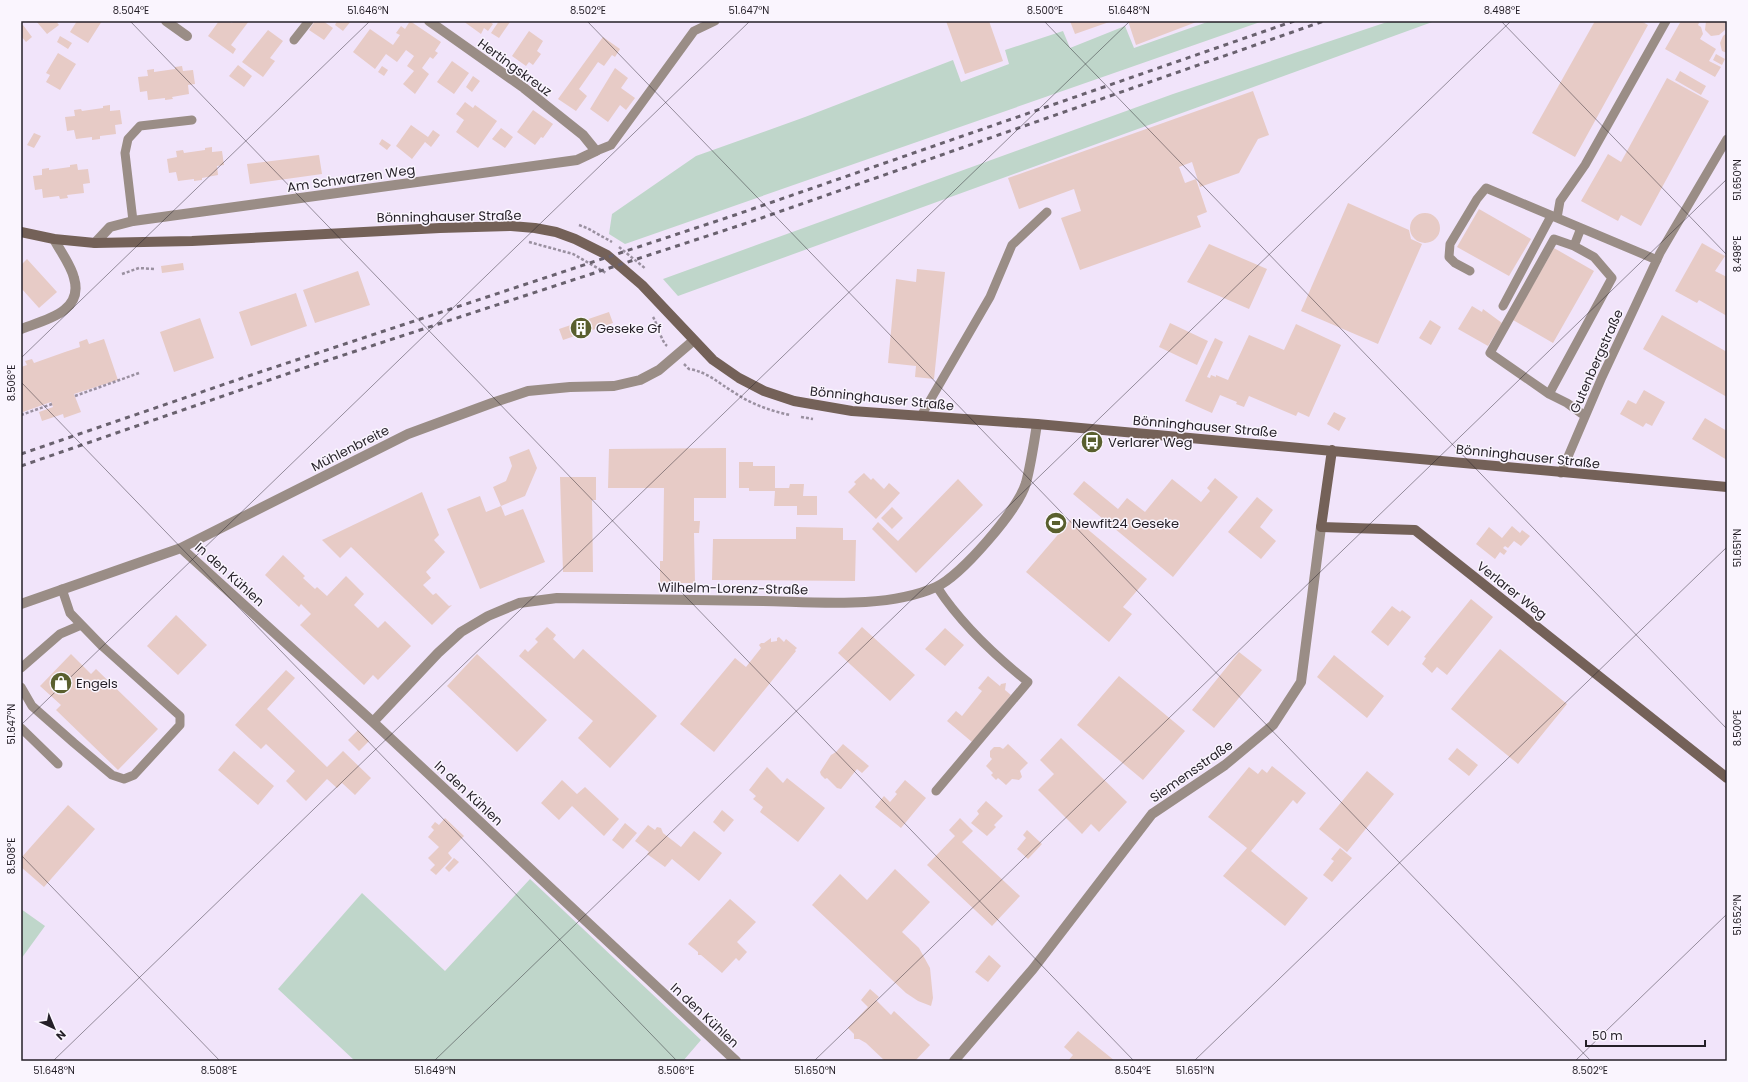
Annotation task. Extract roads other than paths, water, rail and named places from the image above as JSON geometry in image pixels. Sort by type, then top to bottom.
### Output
[{"type":"main road","name":"Bönninghauser Straße","points":[[21,232],[54,239],[96,243],[192,241],[440,228],[511,226],[556,232],[607,255],[626,269],[651,294],[693,341],[713,360],[739,378],[764,391],[794,401],[852,410],[1037,424],[1727,487]]},
{"type":"main road","points":[[1321,527],[1332,450]]},
{"type":"main road","name":"Verlarer Weg","points":[[1321,527],[1415,530],[1727,778]]},
{"type":"street","points":[[166,21],[187,36]]},
{"type":"street","name":"Hertingskreuz","points":[[430,21],[524,88],[584,135],[596,151]]},
{"type":"street","name":"Am Schwarzen Weg","points":[[96,243],[110,227],[133,221],[577,160],[596,151]]},
{"type":"street","points":[[21,329],[55,317],[69,307],[76,294],[74,278],[54,239]]},
{"type":"street","name":"Mühlenbreite","points":[[21,604],[181,548],[408,434],[528,391],[570,387],[614,386],[640,380],[659,370],[693,341]]},
{"type":"street","name":"Wilhelm-Lorenz-Straße","points":[[373,722],[438,653],[461,632],[488,616],[520,603],[557,598],[836,602],[896,600],[937,587],[972,558],[1017,501],[1026,483],[1037,424]]},
{"type":"street","name":"Siemensstraße","points":[[954,1061],[1033,969],[1152,814],[1225,766],[1273,725],[1301,682],[1321,527]]},
{"type":"street","name":"In den Kühlen","points":[[181,548],[373,722],[736,1061]]},
{"type":"lane","points":[[294,40],[309,21]]},
{"type":"lane","points":[[596,151],[611,145],[694,31],[715,21]]},
{"type":"lane","points":[[1503,306],[1554,217],[1560,201],[1585,165],[1666,21]]},
{"type":"lane","points":[[133,221],[125,153],[128,139],[140,126],[192,120]]},
{"type":"lane","name":"Gutenbergstraße","points":[[1561,473],[1585,416],[1657,260],[1727,139]]},
{"type":"lane","points":[[1470,271],[1455,263],[1449,257],[1450,244],[1477,199],[1486,188],[1657,260]]},
{"type":"lane","points":[[921,416],[990,297],[1012,245],[1048,212]]},
{"type":"lane","points":[[1574,246],[1581,228]]},
{"type":"lane","points":[[1549,394],[1612,278],[1594,257],[1574,246],[1554,239],[1490,353],[1549,394],[1567,403],[1585,416]]},
{"type":"lane","points":[[936,791],[1028,682],[1002,661],[978,638],[950,606],[937,587]]},
{"type":"lane","points":[[21,687],[32,706],[112,775],[124,779],[134,775],[158,751],[180,725],[180,716],[70,613],[62,589]]},
{"type":"lane","points":[[21,668],[60,634],[81,624]]},
{"type":"lane","points":[[21,728],[58,764]]},
{"type":"railway","points":[[21,454],[257,373],[735,215],[1294,21]]},
{"type":"railway","points":[[21,466],[304,368],[750,222],[1324,21]]},
{"type":"place","name":"Geseke Gf","points":[[581,328]]},
{"type":"place","name":"Verlarer Weg","points":[[1092,442]]},
{"type":"place","name":"Newfit24 Geseke","points":[[1056,523]]},
{"type":"place","name":"Engels","points":[[61,683]]}]
